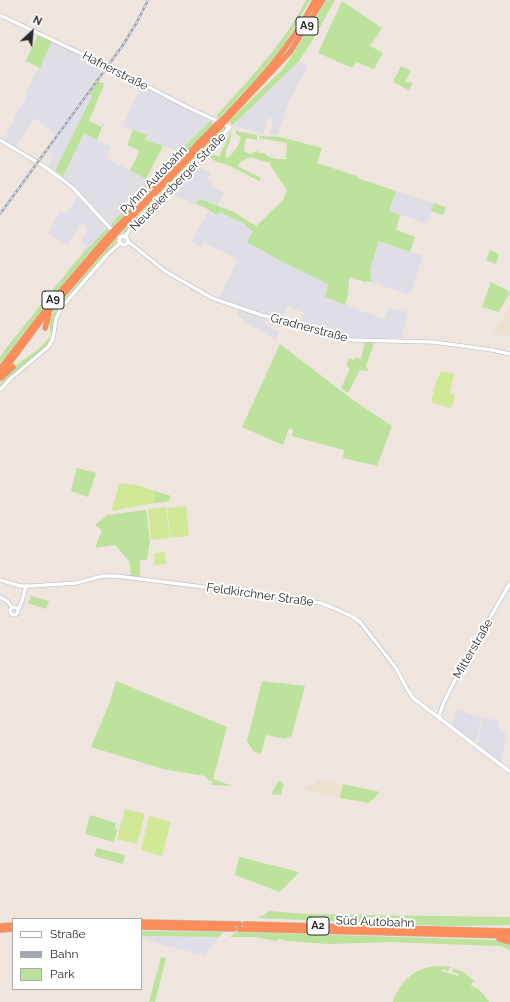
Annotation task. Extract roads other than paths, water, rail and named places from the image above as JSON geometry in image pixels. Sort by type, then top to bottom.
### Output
[{"type":"highway","name":"Pyhrn Autobahn","points":[[224,120],[275,63],[315,0]]},
{"type":"highway","points":[[280,62],[306,23],[319,0]]},
{"type":"highway","name":"Pyhrn Autobahn","points":[[0,377],[52,309],[121,226],[280,62],[300,38],[323,0]]},
{"type":"highway","name":"Pyhrn Autobahn","points":[[0,369],[54,299],[115,235]]},
{"type":"highway","points":[[45,328],[47,316],[52,309]]},
{"type":"highway","points":[[0,377],[13,366]]},
{"type":"highway","name":"Süd Autobahn","points":[[142,922],[510,936]]},
{"type":"highway","points":[[0,926],[12,925]]},
{"type":"highway","name":"Süd Autobahn","points":[[142,927],[240,926],[510,931]]},
{"type":"highway","points":[[482,931],[510,928]]},
{"type":"highway","points":[[0,930],[12,929]]},
{"type":"highway","points":[[490,936],[510,942]]},
{"type":"main road","name":"Hafnerstraße","points":[[0,15],[108,66],[186,107],[230,127]]},
{"type":"main road","name":"Neuseiersberger Straße","points":[[126,237],[132,226],[230,127]]},
{"type":"main road","points":[[0,140],[45,167],[63,180],[78,193],[115,235],[120,244]]},
{"type":"main road","points":[[0,390],[10,379],[48,347],[52,339],[56,319],[61,308],[108,255],[120,244],[124,245],[127,243],[128,239],[126,237],[115,235]]},
{"type":"main road","name":"Gradnerstraße","points":[[127,243],[169,273],[212,298],[261,315],[294,322],[352,340],[433,342],[510,354]]},
{"type":"main road","name":"Feldkirchner Straße","points":[[0,578],[26,586],[76,583],[103,576],[116,576],[279,596],[325,605],[351,616],[360,622],[396,668],[411,695],[501,765],[510,770]]},
{"type":"main road","name":"Mitterstraße","points":[[439,717],[443,704],[459,672],[510,583]]},
{"type":"main road","points":[[0,597],[15,608],[21,605],[26,586]]},
{"type":"railway","points":[[0,214],[123,45],[148,0]]}]
